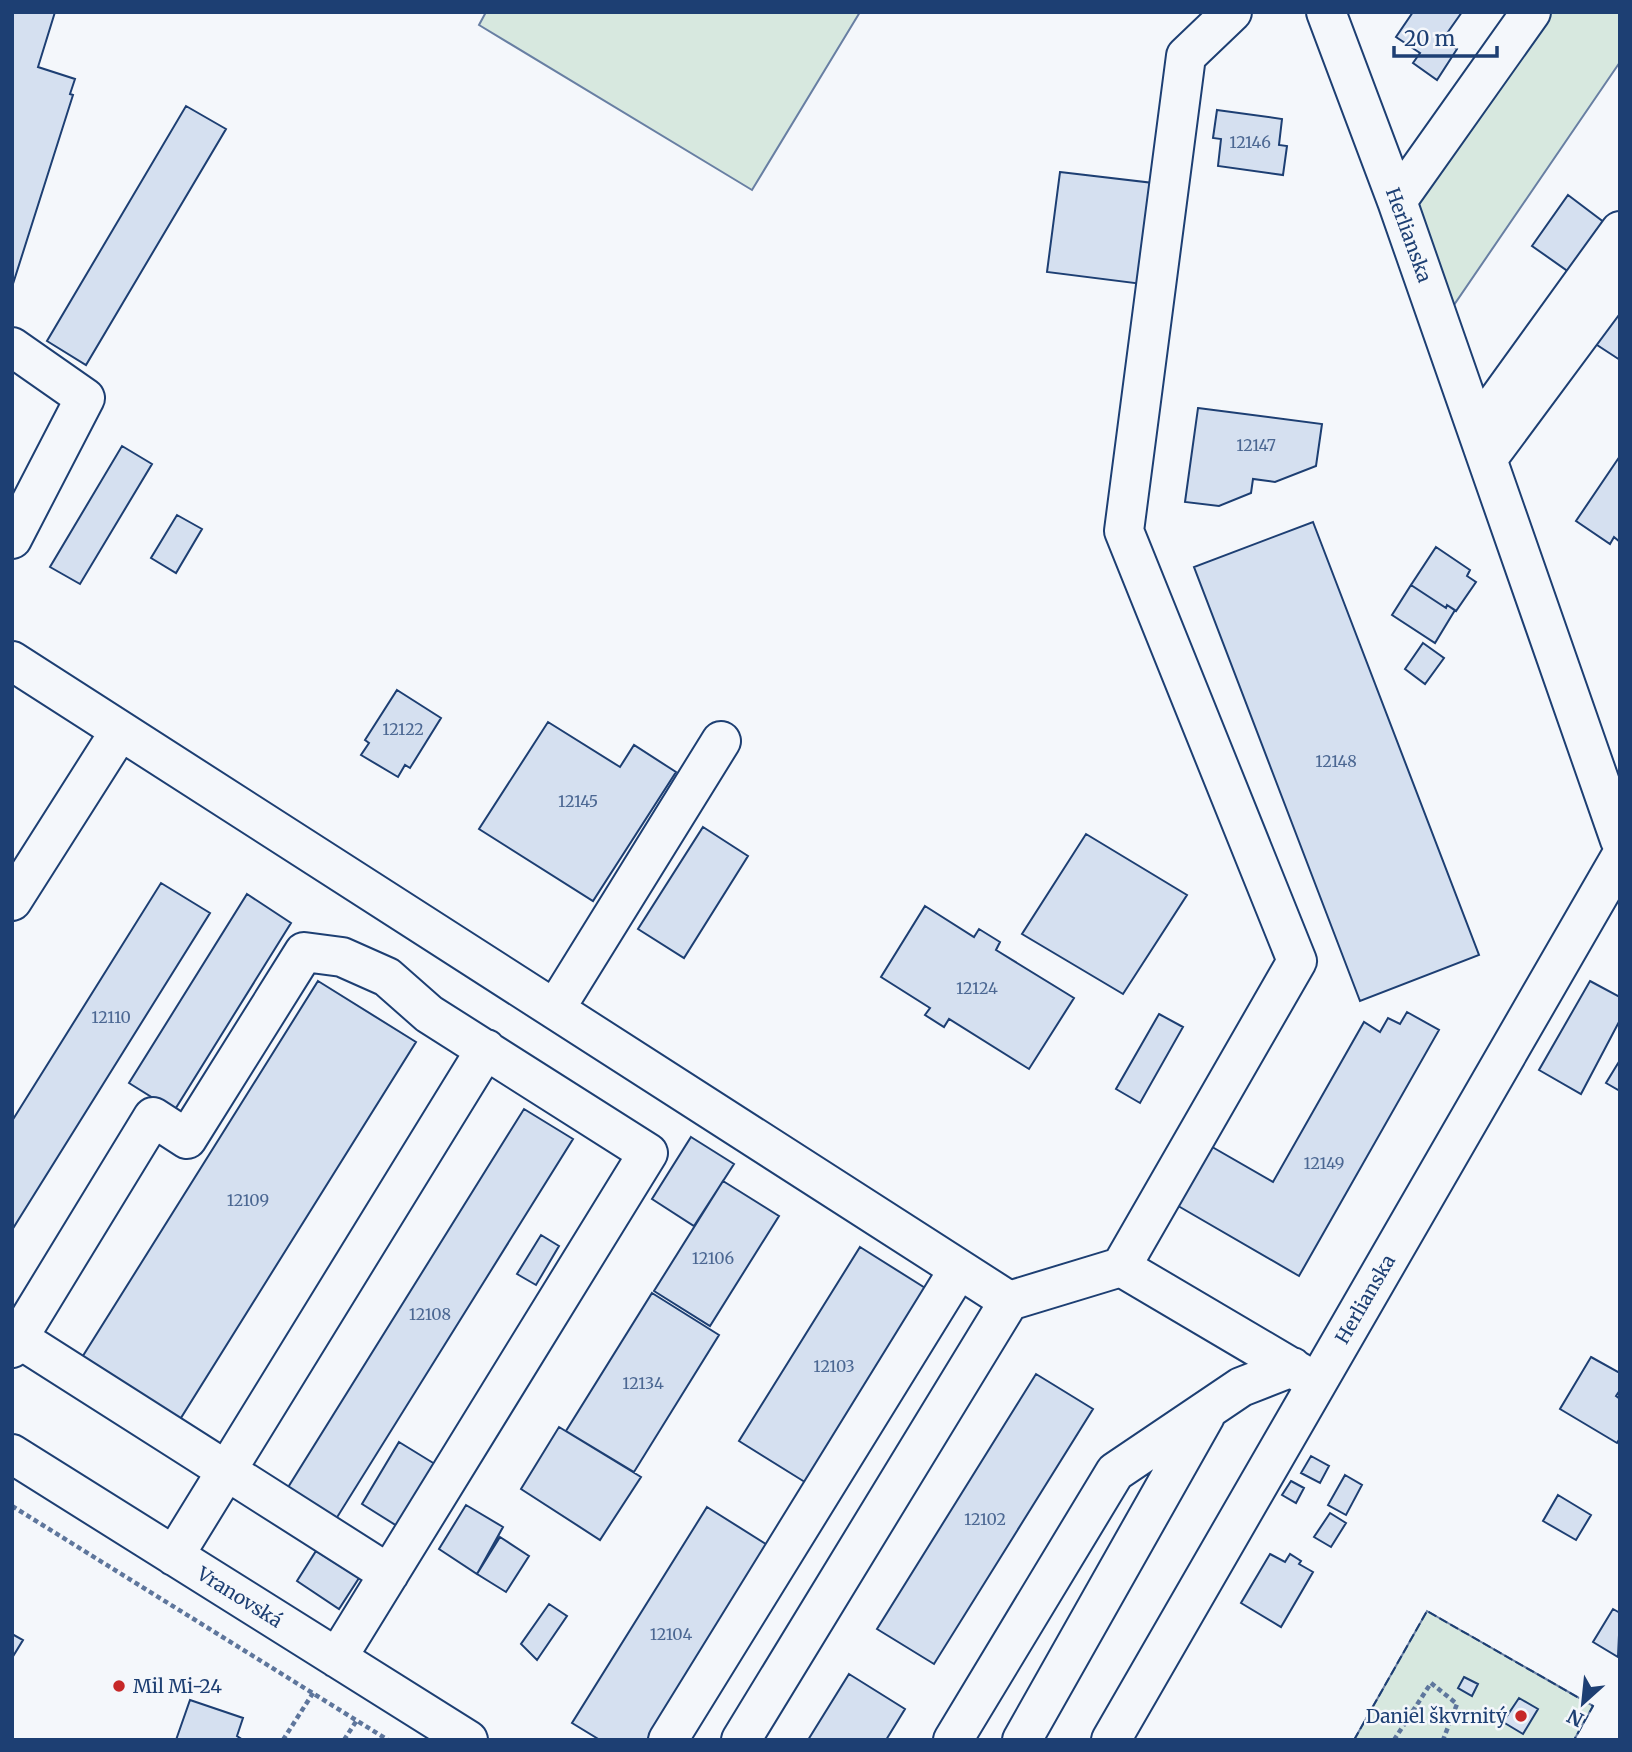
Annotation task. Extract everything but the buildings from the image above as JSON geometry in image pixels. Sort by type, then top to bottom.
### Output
[{"type":"street","points":[[741,1740],[1009,1301],[1121,1267],[1297,961],[1124,531],[1186,55],[1232,12]]},
{"type":"street","name":"Herlianska","points":[[1326,12],[1397,201],[1620,840]]},
{"type":"street","points":[[1397,201],[1531,12]]},
{"type":"street","points":[[1482,444],[1620,230]]},
{"type":"street","points":[[1482,444],[1620,280]]},
{"type":"street","points":[[12,348],[85,398],[12,539]]},
{"type":"street","points":[[12,662],[1009,1301]]},
{"type":"street","points":[[12,901],[120,731]]},
{"type":"street","points":[[555,1009],[721,741]]},
{"type":"street","name":"Herlianska","points":[[1111,1740],[1304,1375],[1620,858]]},
{"type":"street","points":[[337,1658],[648,1153],[429,1014],[387,977],[342,957],[304,952],[187,1139],[153,1117],[15,1343],[226,1471],[388,1574]]},
{"type":"street","points":[[174,1556],[486,1049]]},
{"type":"street","points":[[1121,1267],[1304,1375]]},
{"type":"street","points":[[668,1740],[959,1269]]},
{"type":"street","points":[[953,1740],[1115,1472],[1241,1387],[1304,1375]]},
{"type":"street","points":[[1022,1740],[1210,1408]]},
{"type":"street","name":"Vranovská","points":[[12,1454],[468,1740]]},
{"type":"path","points":[[12,1506],[388,1740]]},
{"type":"path","points":[[1394,1740],[1431,1683],[1457,1704],[1443,1740]]},
{"type":"path","points":[[283,1740],[313,1693]]},
{"type":"path","points":[[344,1740],[357,1720]]},
{"type":"shaded area","points":[[486,12],[860,12],[752,190],[479,25]]},
{"type":"shaded area","points":[[1551,12],[1620,12],[1620,62],[1430,340],[1390,237]]},
{"type":"shaded area","points":[[1427,1611],[1593,1706],[1574,1740],[1354,1740]]},
{"type":"fence","points":[[1354,1740],[1427,1611],[1593,1706],[1574,1740]]},
{"type":"place","name":"Mil Mi-24","points":[[119,1686]]},
{"type":"place","name":"Daniel škvrnitý","points":[[1521,1716]]}]
